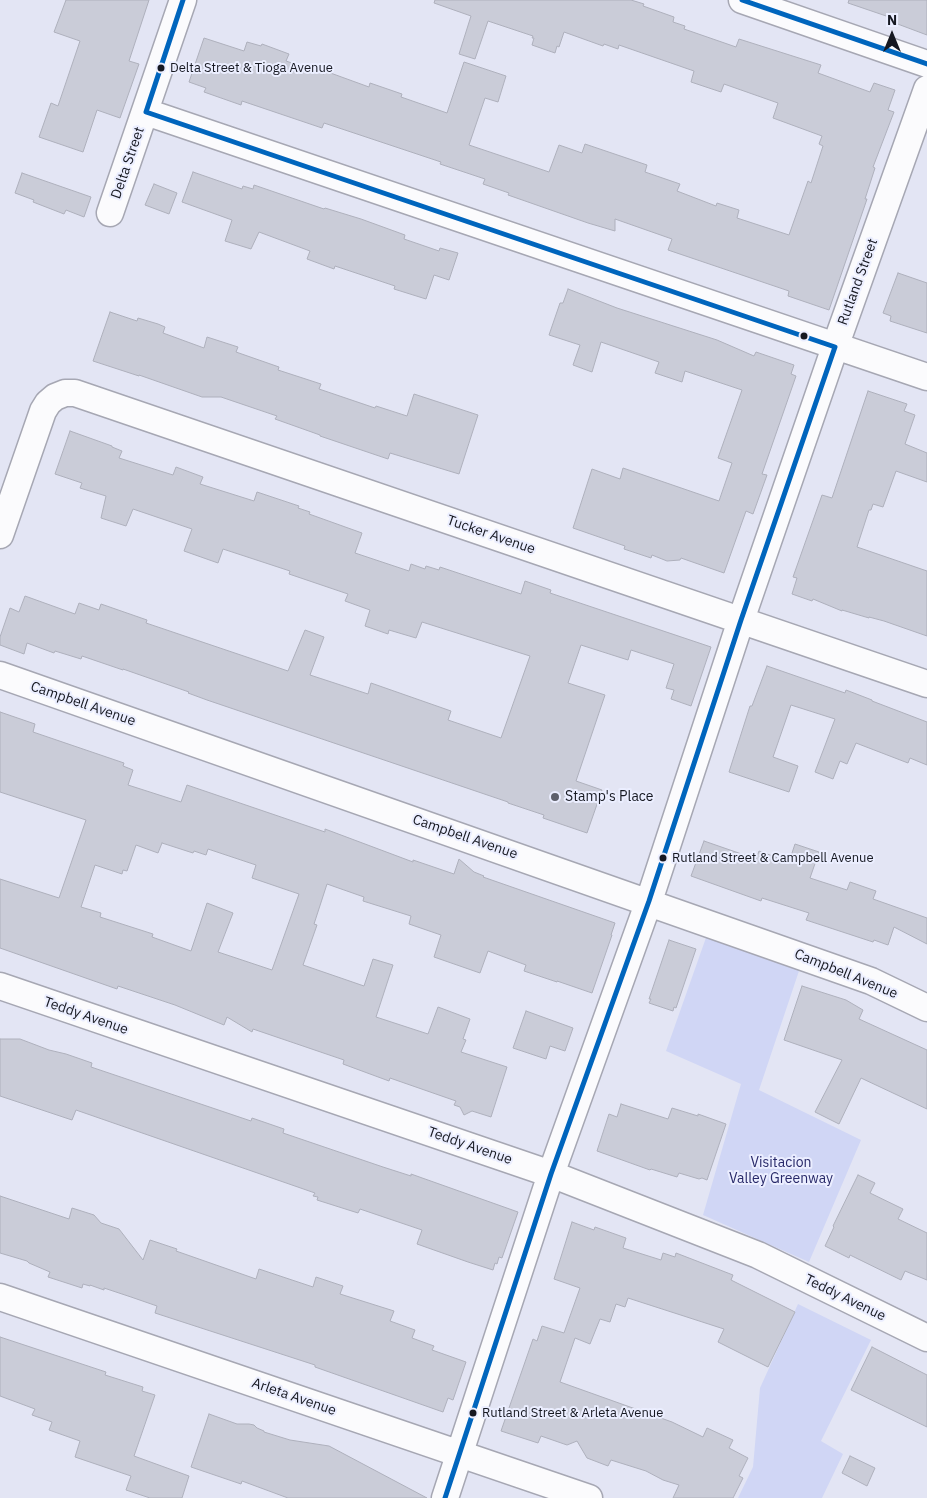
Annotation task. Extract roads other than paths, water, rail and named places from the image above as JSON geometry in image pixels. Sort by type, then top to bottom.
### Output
[{"type":"street","name":"Delta Street","points":[[110,213],[183,0]]},
{"type":"street","points":[[742,0],[927,64]]},
{"type":"street","name":"Rutland Street","points":[[444,1498],[552,1174],[649,902],[741,620],[835,346],[927,89]]},
{"type":"street","points":[[146,112],[927,377]]},
{"type":"street","name":"Tucker Avenue","points":[[0,535],[43,411],[55,397],[65,393],[75,393],[927,684]]},
{"type":"street","name":"Campbell Avenue","points":[[0,675],[871,981],[927,1008]]},
{"type":"street","name":"Teddy Avenue","points":[[0,986],[552,1174],[758,1255],[927,1338]]},
{"type":"street","name":"Arleta Avenue","points":[[0,1297],[589,1498]]},
{"type":"place","name":"Delta Street & Tioga Avenue","points":[[161,68]]},
{"type":"place","name":"Stamp's Place","points":[[555,797]]},
{"type":"place","name":"Rutland Street & Campbell Avenue","points":[[663,858]]},
{"type":"place","name":"Rutland Street & Arleta Avenue","points":[[473,1413]]},
{"type":"park label","name":"Visitacion Valley Greenway","points":[[781,1172]]}]
